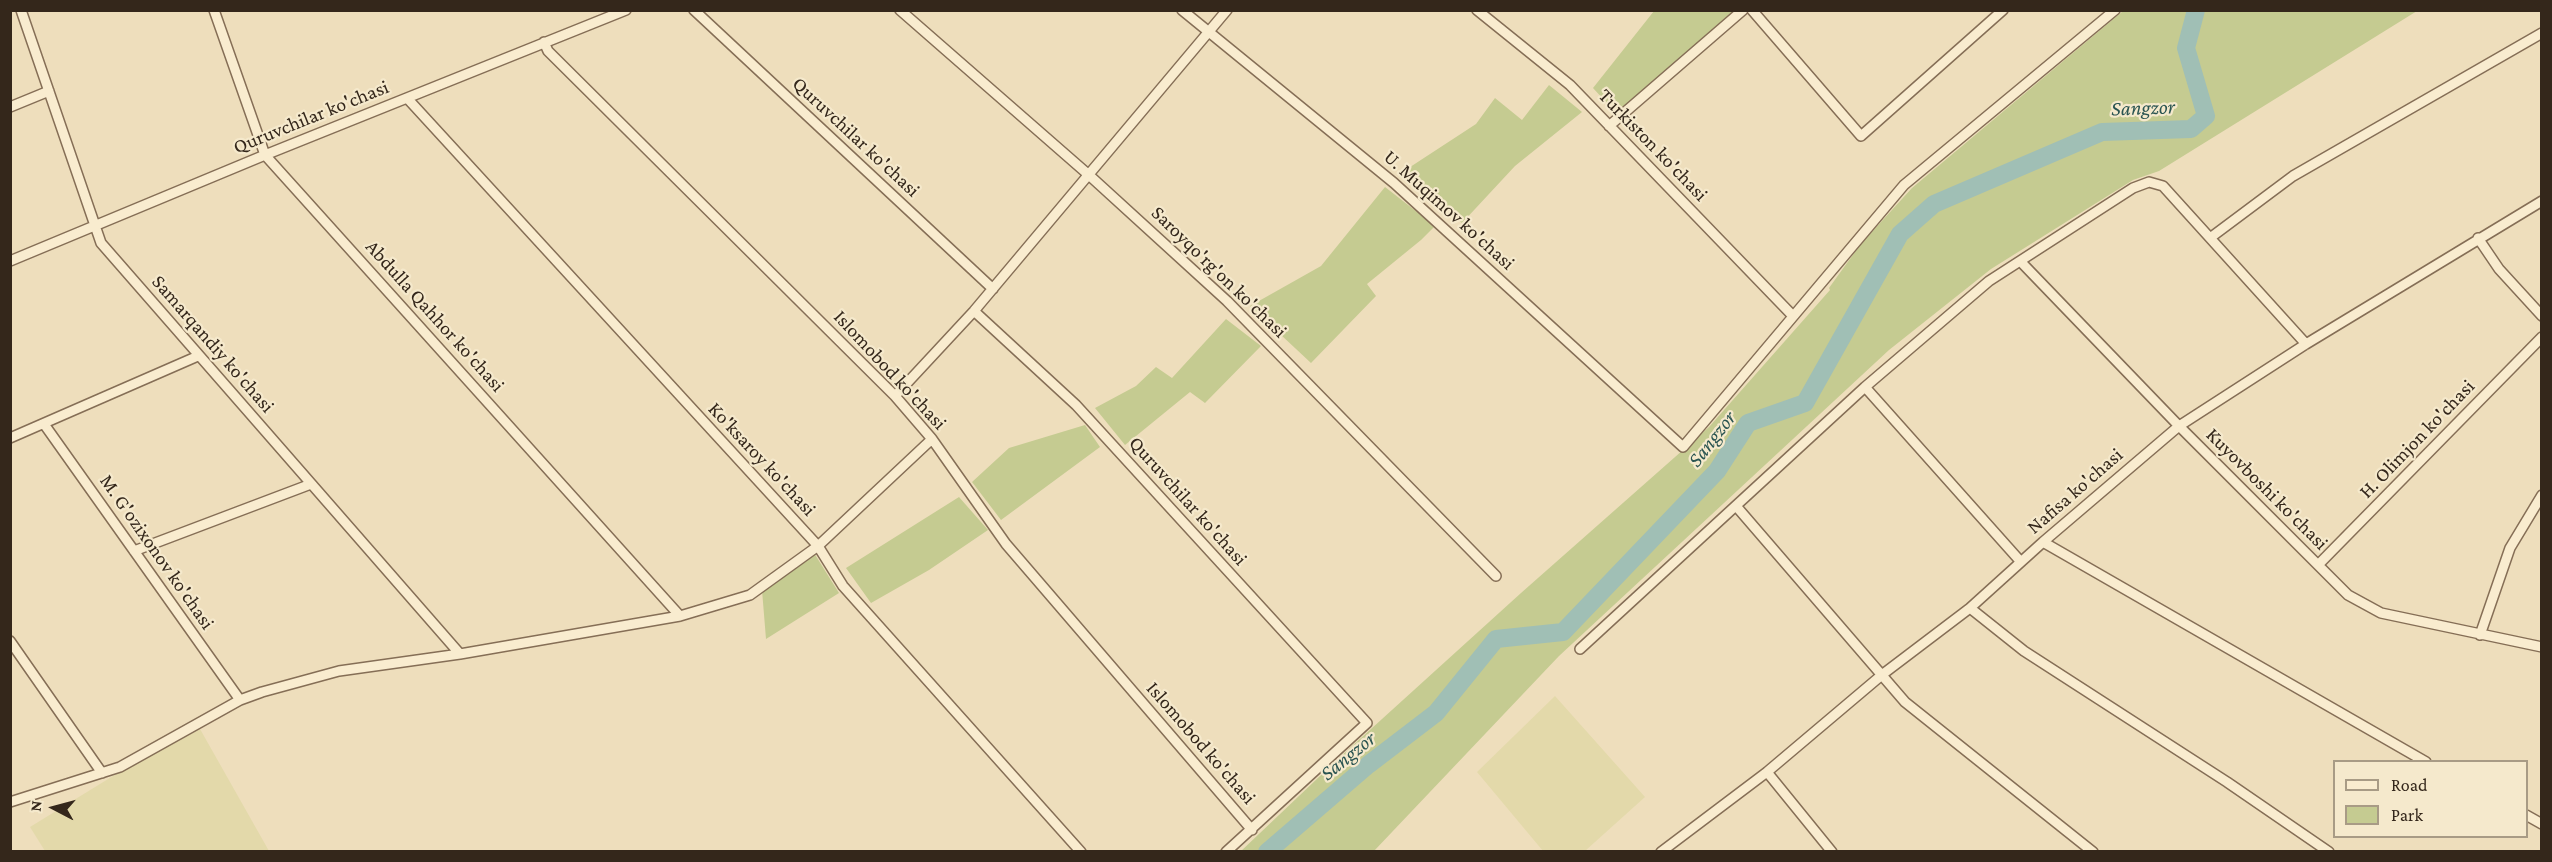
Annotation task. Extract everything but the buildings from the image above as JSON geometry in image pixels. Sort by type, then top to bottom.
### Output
[{"type":"street","name":"Samarqandiy ko'chasi","points":[[21,10],[101,243],[460,654]]},
{"type":"street","name":"Abdulla Qahhor ko'chasi","points":[[214,10],[265,155],[680,616]]},
{"type":"street","name":"Quruvchilar ko'chasi","points":[[694,10],[993,289]]},
{"type":"street","name":"Saroyqo'rg'on ko'chasi","points":[[900,10],[1090,176],[1227,301],[1496,576]]},
{"type":"street","name":"U. Muqimov ko'chasi","points":[[1182,10],[1394,183],[1683,447],[1793,316]]},
{"type":"street","points":[[895,396],[993,289],[1227,10]]},
{"type":"street","name":"Turkiston ko'chasi","points":[[1477,10],[1570,85],[1793,316]]},
{"type":"street","points":[[1609,126],[1743,10]]},
{"type":"street","points":[[1752,10],[1861,136],[2003,10]]},
{"type":"street","points":[[1793,316],[1904,185],[2115,10]]},
{"type":"street","name":"Quruvchilar ko'chasi","points":[[10,261],[622,11]]},
{"type":"street","points":[[2210,238],[2293,176],[2541,33]]},
{"type":"street","name":"Islomobod ko'chasi","points":[[544,42],[548,51],[895,396],[932,439],[1006,544],[1252,830]]},
{"type":"street","points":[[10,107],[49,91]]},
{"type":"street","name":"Ko'ksaroy ko'chasi","points":[[407,98],[818,546],[843,586],[1081,852]]},
{"type":"street","points":[[1580,649],[1865,387],[1989,281],[2133,188],[2149,182],[2163,186],[2306,344]]},
{"type":"street","name":"Nafisa ko'chasi","points":[[1661,852],[1767,771],[1883,674],[1970,608],[2043,542],[2179,426],[2306,344],[2541,201]]},
{"type":"street","points":[[2478,238],[2499,269],[2541,316]]},
{"type":"street","name":"Kuyovboshi ko'chasi","points":[[2021,262],[2179,426],[2348,595],[2381,613],[2541,647]]},
{"type":"street","name":"Quruvchilar ko'chasi","points":[[974,311],[1076,405],[1366,723],[1252,830]]},
{"type":"street","name":"H. Olimjon ko'chasi","points":[[2318,565],[2541,337]]},
{"type":"street","points":[[10,438],[198,356]]},
{"type":"street","points":[[1865,387],[2021,562]]},
{"type":"street","name":"M. G'ozixonov ko'chasi","points":[[44,424],[240,700]]},
{"type":"street","points":[[10,802],[120,767],[240,700],[339,671],[460,654],[680,616],[750,595],[818,546],[932,439]]},
{"type":"street","points":[[134,551],[310,484]]},
{"type":"street","points":[[2480,635],[2510,548],[2541,495]]},
{"type":"street","points":[[1736,506],[1905,702],[2093,852]]},
{"type":"street","points":[[2043,542],[2423,760]]},
{"type":"street","points":[[1970,608],[2025,651],[2218,776],[2329,852]]},
{"type":"street","points":[[10,641],[102,773]]},
{"type":"street","points":[[1767,771],[1832,852]]},
{"type":"street","points":[[1226,852],[1252,830]]},
{"type":"shaded area","points":[[1555,696],[1645,797],[1585,851],[1543,851],[1477,772]]},
{"type":"shaded area","points":[[200,729],[269,851],[45,851],[30,827],[113,776]]},
{"type":"green space","points":[[1654,11],[1736,11],[1616,113],[1593,88]]},
{"type":"green space","points":[[2123,11],[2417,11],[2159,171],[2133,180],[1991,269],[1889,350],[1559,656],[1374,851],[1240,852],[1339,758],[1521,593],[1709,427],[1830,290],[1829,288],[1860,245],[1912,188]]},
{"type":"green space","points":[[1549,85],[1582,112],[1515,166],[1462,223],[1404,171],[1476,124],[1495,98],[1522,120]]},
{"type":"green space","points":[[1385,187],[1435,226],[1367,284],[1376,296],[1311,363],[1250,306],[1321,266]]},
{"type":"green space","points":[[1226,319],[1261,346],[1205,403],[1190,392],[1125,445],[1095,408],[1136,386],[1156,367],[1172,378]]},
{"type":"green space","points":[[1085,425],[1100,447],[1001,520],[972,482],[1009,448]]},
{"type":"green space","points":[[959,497],[988,530],[929,570],[871,603],[846,568]]},
{"type":"green space","points":[[814,553],[839,593],[766,639],[762,590]]},
{"type":"waterway","name":"Sangzor","points":[[1267,852],[1368,765],[1436,713],[1496,639],[1563,632],[1717,471],[1748,423],[1805,403],[1900,234],[1934,204],[2102,132],[2191,129],[2206,116],[2186,48],[2196,10]]}]
